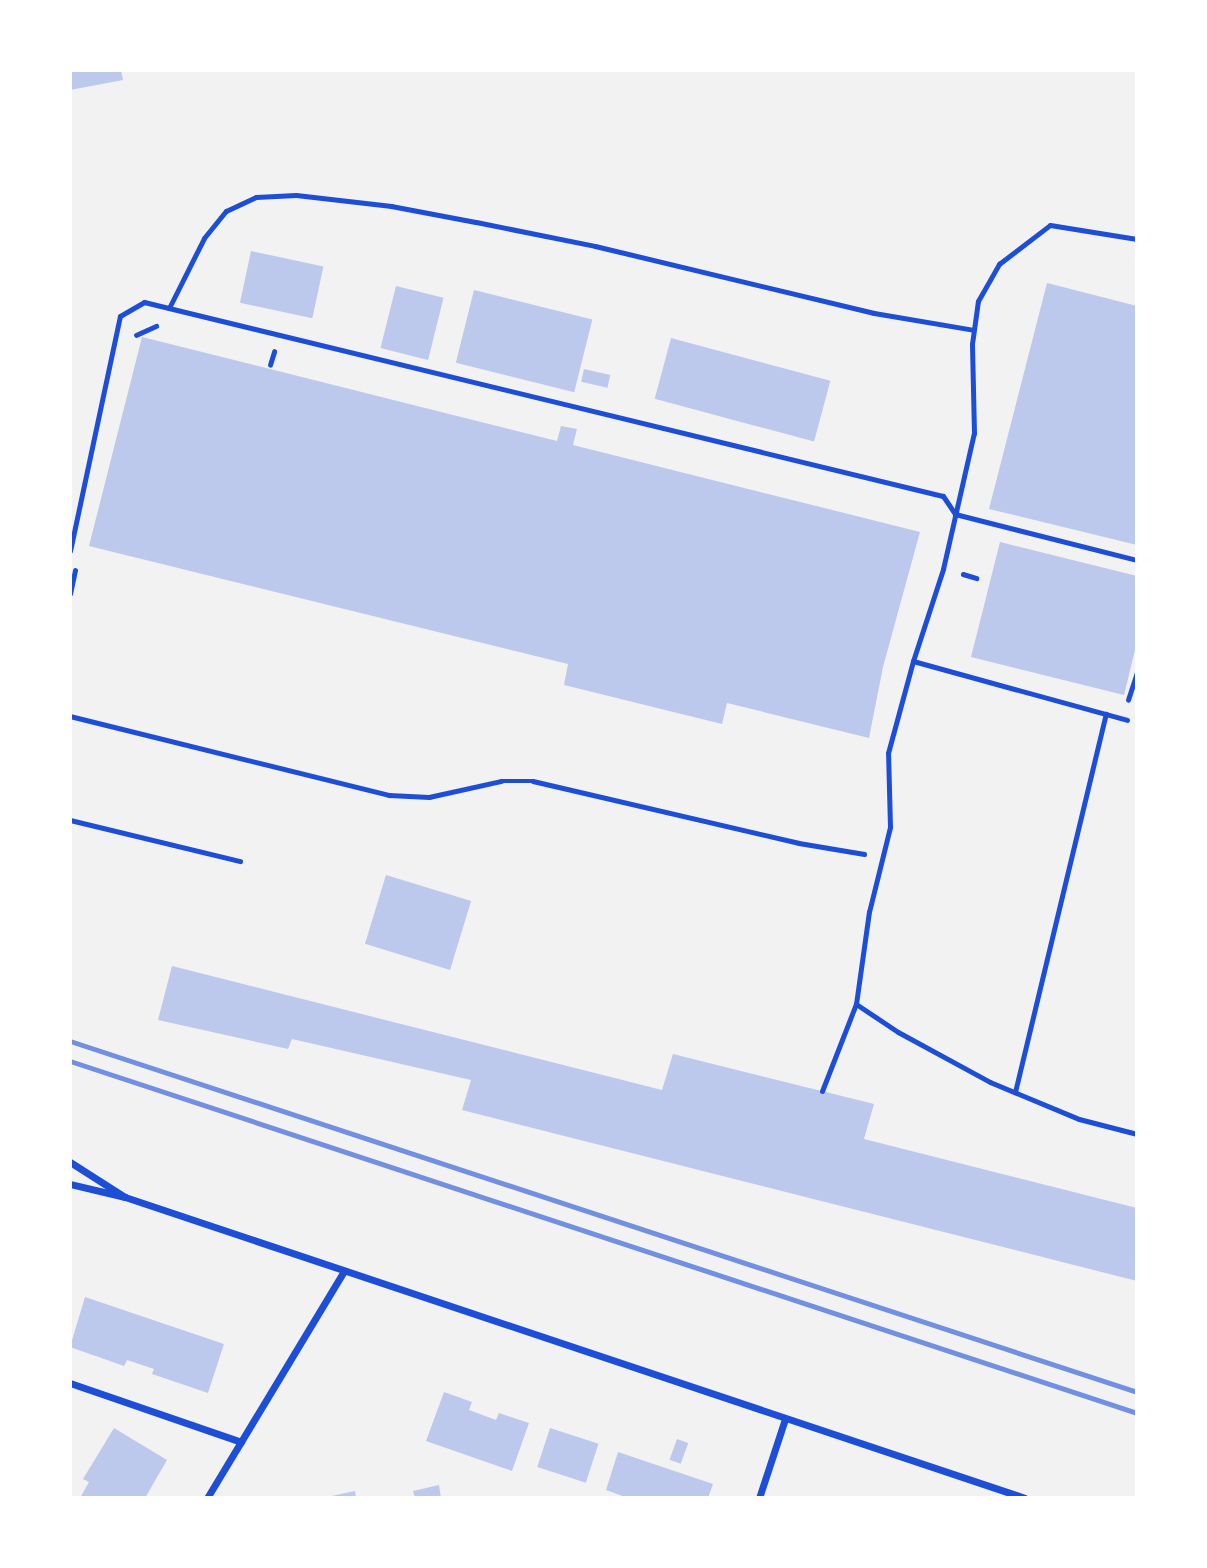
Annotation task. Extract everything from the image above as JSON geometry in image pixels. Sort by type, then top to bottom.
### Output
[{"type":"street","points":[[70,1162],[125,1197]]},
{"type":"street","points":[[70,1184],[125,1197],[1025,1498]]},
{"type":"street","points":[[207,1498],[344,1271]]},
{"type":"street","points":[[70,1383],[241,1442]]},
{"type":"street","points":[[759,1498],[785,1419]]},
{"type":"lane","points":[[169,309],[204,238],[226,211],[256,197],[296,195],[391,206],[595,246],[874,313],[974,330]]},
{"type":"lane","points":[[822,1091],[856,1004],[873,891],[890,827],[888,754],[913,662],[943,569],[974,433],[974,330],[978,301],[999,264],[1051,225],[1137,239]]},
{"type":"lane","points":[[70,551],[120,316],[144,302],[943,496],[955,514],[1137,561]]},
{"type":"lane","points":[[913,662],[1128,720]]},
{"type":"lane","points":[[1015,1092],[1106,714]]},
{"type":"lane","points":[[70,820],[240,861]]},
{"type":"lane","points":[[856,1004],[898,1032],[1015,1092],[1079,1119],[1137,1134]]},
{"type":"path","points":[[70,716],[389,794],[429,797],[500,781],[533,781],[799,843],[868,855]]},
{"type":"building","points":[[70,70],[121,70],[123,80],[70,90]]},
{"type":"building","points":[[251,251],[323,266],[312,318],[240,303]]},
{"type":"building","points":[[1047,283],[1137,306],[1137,545],[989,509]]},
{"type":"building","points":[[396,286],[444,298],[428,360],[381,348]]},
{"type":"building","points":[[474,290],[592,320],[574,392],[456,363]]},
{"type":"building","points":[[142,337],[557,441],[561,426],[577,429],[573,445],[920,532],[883,667],[869,738],[727,703],[722,724],[564,685],[568,664],[89,546]]},
{"type":"building","points":[[671,338],[830,381],[814,442],[655,399]]},
{"type":"building","points":[[584,369],[610,375],[607,388],[581,382]]},
{"type":"building","points":[[1000,542],[1137,576],[1137,642],[1124,695],[971,657]]},
{"type":"building","points":[[386,875],[471,901],[450,970],[365,944]]},
{"type":"building","points":[[172,966],[662,1090],[673,1054],[874,1104],[864,1139],[1137,1208],[1137,1281],[462,1110],[471,1080],[292,1039],[288,1049],[158,1020]]},
{"type":"building","points":[[85,1297],[224,1344],[208,1393],[152,1374],[154,1369],[127,1360],[124,1366],[70,1347]]},
{"type":"building","points":[[444,1392],[472,1402],[469,1410],[496,1420],[499,1413],[529,1423],[512,1471],[426,1441]]},
{"type":"building","points":[[114,1428],[167,1460],[145,1498],[80,1498],[89,1482],[83,1479]]},
{"type":"building","points":[[550,1428],[599,1444],[586,1483],[537,1467]]},
{"type":"building","points":[[677,1439],[688,1443],[681,1464],[669,1460]]},
{"type":"building","points":[[618,1452],[713,1484],[708,1498],[628,1498],[606,1490]]},
{"type":"building","points":[[439,1485],[441,1498],[415,1498],[413,1491]]},
{"type":"building","points":[[355,1491],[356,1498],[327,1498],[327,1497]]},
{"type":"railway","points":[[70,1041],[1137,1392]]},
{"type":"railway","points":[[70,1061],[1137,1413]]}]
